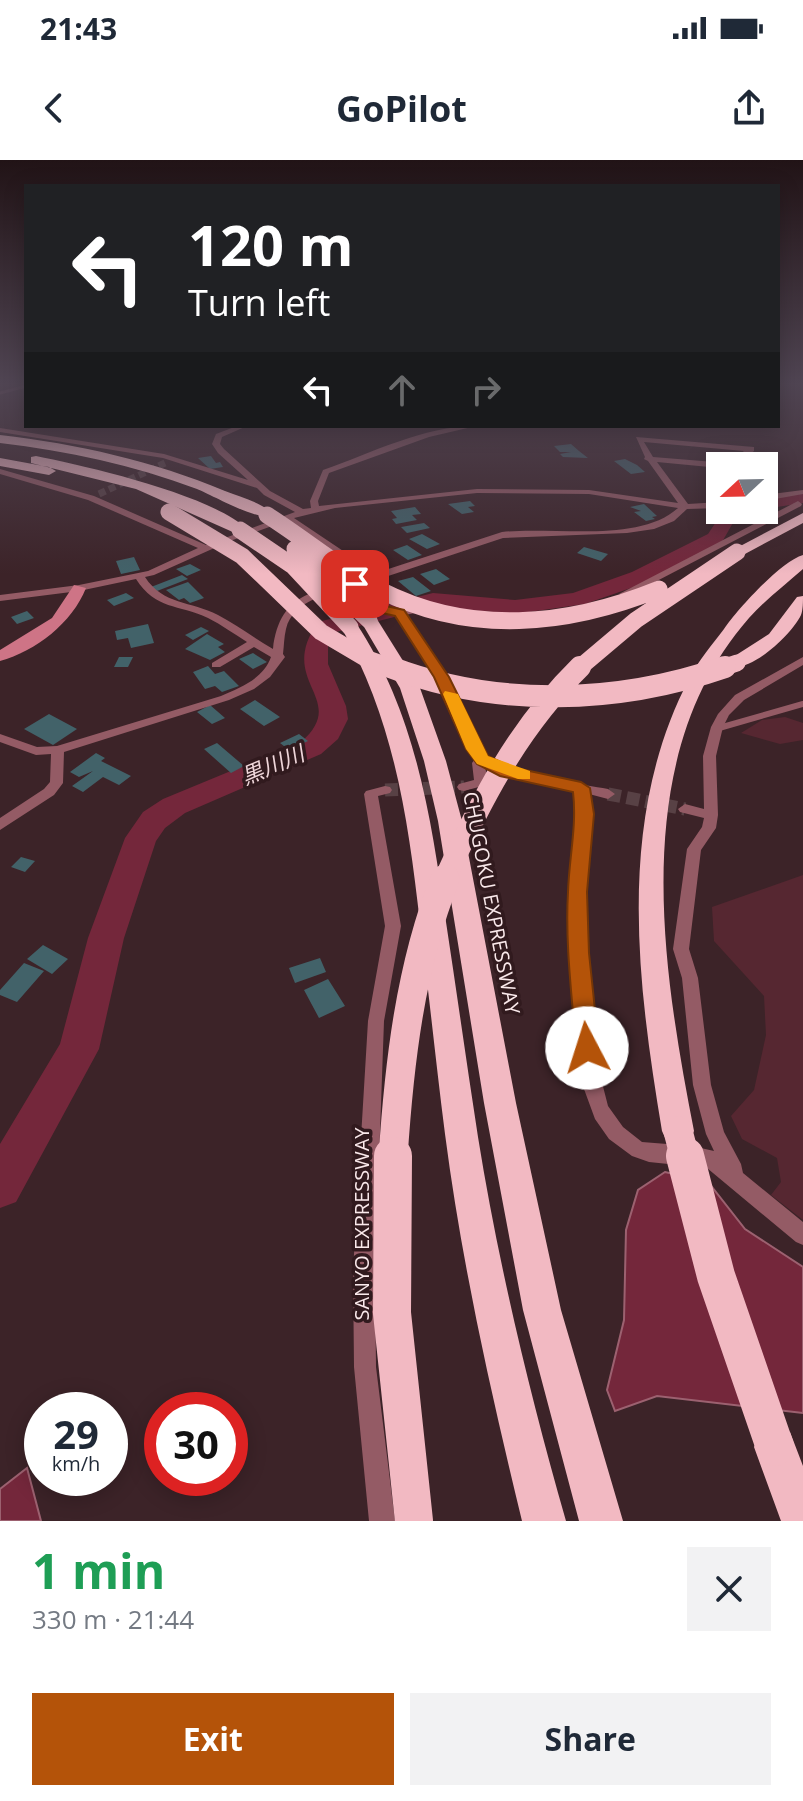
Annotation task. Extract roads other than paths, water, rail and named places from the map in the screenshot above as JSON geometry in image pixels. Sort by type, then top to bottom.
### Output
[{"type":"highway","name":"CHUGOKU EXPRESSWAY","points":[[0,447],[130,472],[191,492],[255,523],[293,566],[359,624],[410,688],[435,761],[450,821],[500,1103],[542,1310],[601,1521]]},
{"type":"highway","points":[[57,447],[150,467],[207,487],[255,523],[381,591],[436,611],[489,620],[543,621],[594,614],[638,599],[707,562],[737,552]]},
{"type":"highway","name":"CHUGOKU EXPRESSWAY","points":[[0,455],[68,465],[255,523]]},
{"type":"highway","points":[[0,462],[102,485],[169,512],[233,550],[321,632],[379,663],[488,691],[576,696],[652,689],[737,663],[775,638],[803,601]]},
{"type":"highway","name":"SANYO EXPRESSWAY","points":[[414,1521],[395,1338],[391,1225],[394,1140],[414,992],[444,884],[493,779],[545,703],[590,657],[639,616],[801,510]]},
{"type":"highway","points":[[803,560],[760,594],[720,639],[688,697],[662,775],[655,816],[650,927],[661,1038],[678,1131],[716,1276],[803,1521]]},
{"type":"highway","name":"CHUGOKU EXPRESSWAY","points":[[359,624],[397,723],[418,809],[463,1140],[487,1276],[518,1425],[544,1521]]},
{"type":"street","points":[[91,447],[170,461],[262,487]]},
{"type":"street","points":[[219,447],[262,487],[302,512]]},
{"type":"street","points":[[315,508],[314,501],[326,472],[396,447]]},
{"type":"street","points":[[642,447],[648,459],[685,507]]},
{"type":"street","points":[[648,459],[729,466],[751,449],[723,447]]},
{"type":"street","points":[[0,471],[95,496],[205,548]]},
{"type":"street","points":[[0,598],[79,588],[139,576],[315,508],[460,491],[589,492],[685,507],[706,506]]},
{"type":"street","points":[[778,496],[803,492]]},
{"type":"street","points":[[0,738],[36,751],[58,750],[251,689],[268,677],[280,657],[282,629],[291,610],[323,593],[517,532],[629,531],[659,523],[685,507]]},
{"type":"street","points":[[355,584],[377,608],[399,613],[434,606],[478,611],[543,612],[602,602],[801,510]]},
{"type":"street","points":[[287,517],[375,577]]},
{"type":"street","points":[[139,576],[148,593],[174,606],[211,616],[280,657]]},
{"type":"street","points":[[0,656],[60,619],[79,588]]},
{"type":"street","points":[[399,613],[442,677],[474,749],[483,760],[506,772],[608,794]]},
{"type":"street","points":[[216,665],[253,643]]},
{"type":"street","points":[[741,1182],[715,1134],[702,1085],[690,978],[681,949],[694,849],[709,828],[707,763],[719,728],[733,702],[803,660]]},
{"type":"street","points":[[0,825],[49,792],[56,783],[58,750]]},
{"type":"street","points":[[464,787],[481,782],[478,763],[483,760]]},
{"type":"street","points":[[581,788],[585,814],[577,892],[578,953],[590,1080],[598,1106],[606,1122],[642,1152],[697,1154],[741,1182],[803,1235]]},
{"type":"street","points":[[382,1521],[365,1367],[364,1271],[376,1021],[393,926],[371,794],[385,790]]},
{"type":"street","points":[[685,809],[711,815]]},
{"type":"lane","points":[[719,728],[725,729],[754,717],[803,704]]},
{"type":"waterway","name":"黒川川","points":[[778,501],[803,497]]},
{"type":"waterway","name":"黒川川","points":[[0,1186],[79,1049],[106,938],[141,838],[154,820],[174,806],[311,748],[328,733],[334,719],[333,706],[315,664],[316,647],[326,627],[433,600],[515,607],[577,599],[640,577],[715,538],[723,524]]},
{"type":"tunnel","points":[[99,494],[165,463]]},
{"type":"tunnel","points":[[385,790],[464,787]]},
{"type":"tunnel","points":[[608,794],[685,809]]}]
